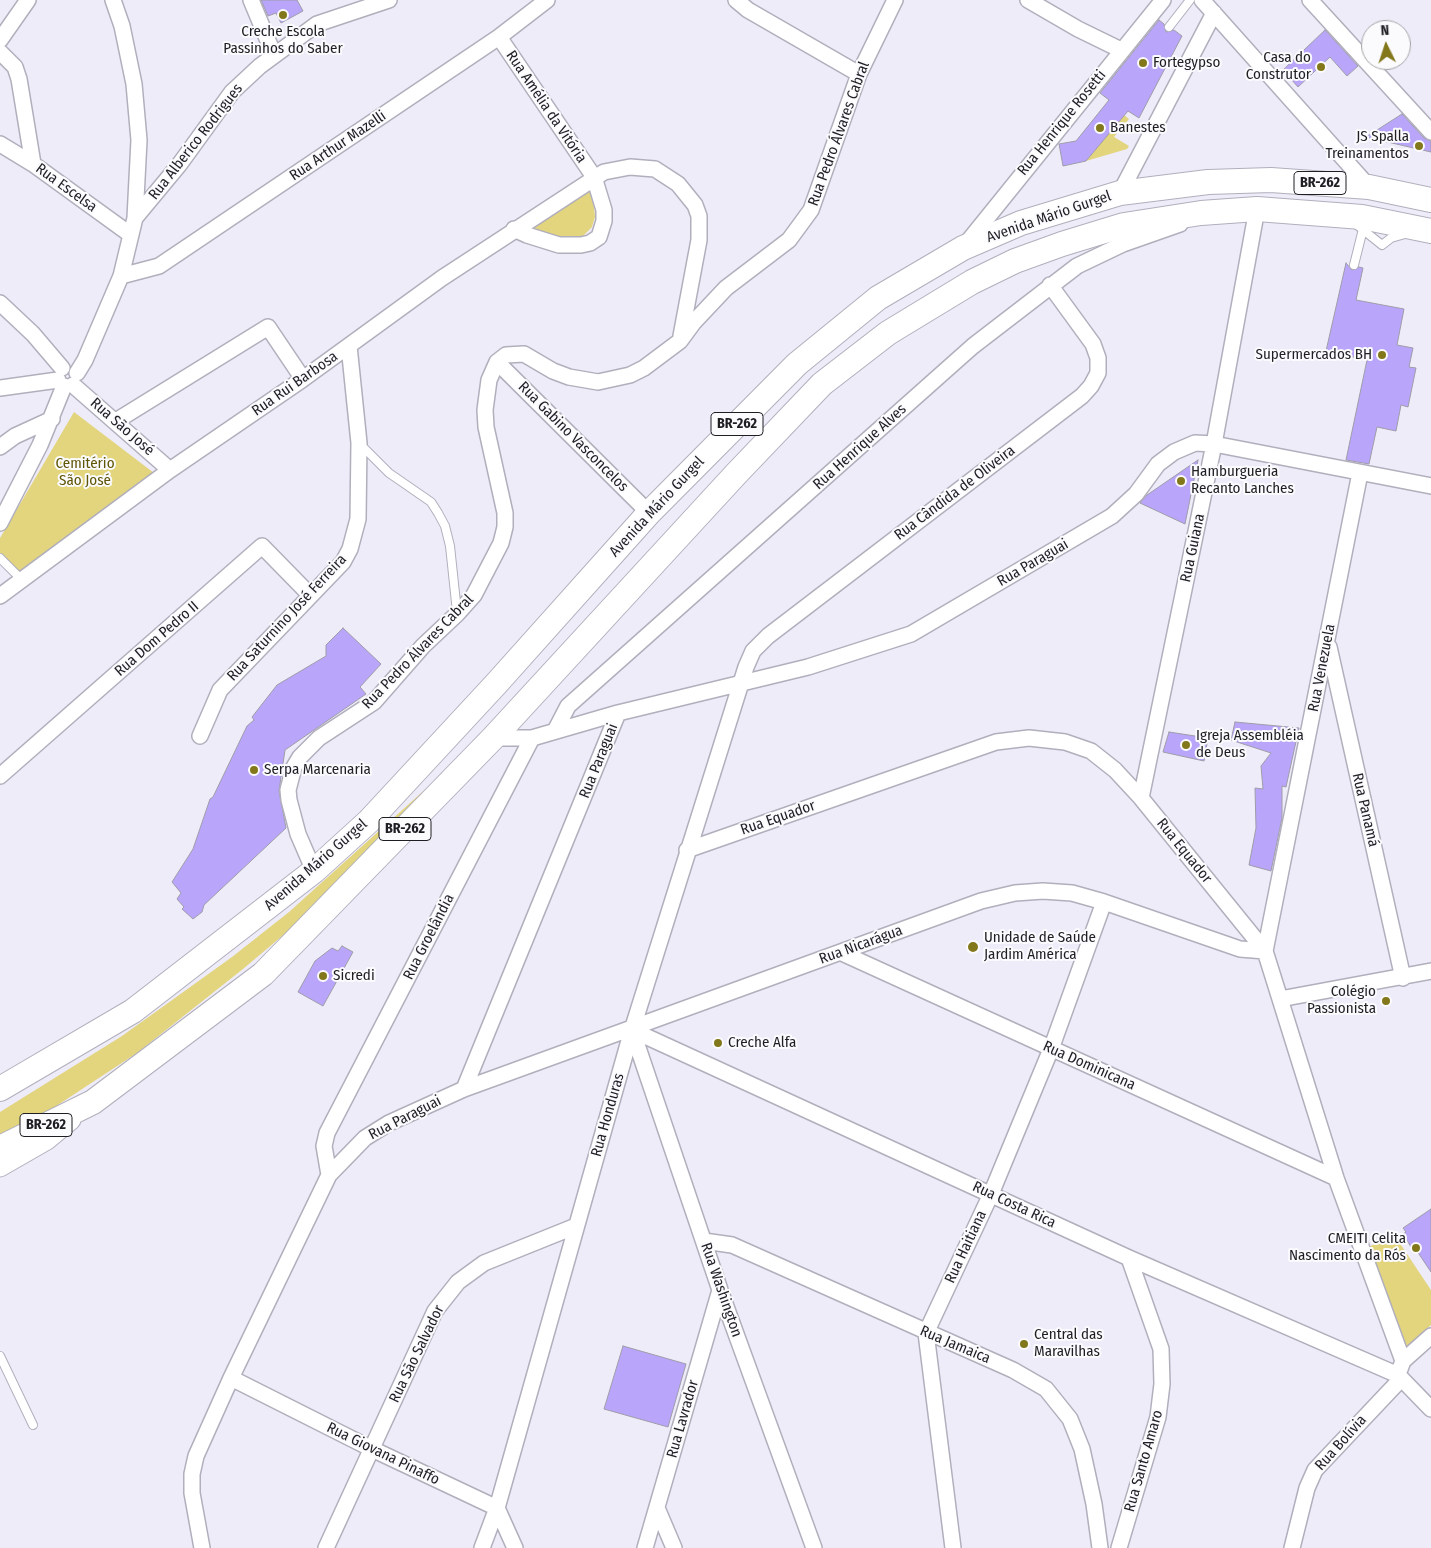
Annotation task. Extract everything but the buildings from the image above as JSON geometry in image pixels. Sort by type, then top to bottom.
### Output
[{"type":"main road","name":"Avenida Mário Gurgel","points":[[0,1089],[133,1011],[314,871],[369,821],[496,684],[649,513],[797,364],[878,298],[963,248],[1021,224],[1120,193],[1208,182],[1271,180],[1370,187],[1431,200]]},
{"type":"main road","name":"Avenida Mário Gurgel","points":[[0,1148],[93,1102],[263,974],[493,738],[736,474],[816,391],[888,333],[972,282],[1015,261],[1124,225],[1201,213],[1258,209],[1362,217],[1431,232]]},
{"type":"street","points":[[0,40],[28,0]]},
{"type":"street","points":[[0,523],[52,419],[66,377],[93,338],[121,276],[135,218],[139,140],[134,84],[122,26],[113,0]]},
{"type":"street","points":[[251,0],[274,55]]},
{"type":"street","name":"Rua Alberico Rodrigues","points":[[135,218],[179,165],[232,92],[274,55],[317,24],[389,0]]},
{"type":"street","name":"Rua Arthur Mazelli","points":[[121,276],[159,266],[499,37],[547,0]]},
{"type":"street","points":[[736,0],[748,10],[859,74]]},
{"type":"street","name":"Rua Pedro Álvares Cabral","points":[[314,871],[298,834],[289,800],[290,777],[294,767],[300,757],[319,738],[374,702],[423,646],[474,595],[485,576],[505,527],[505,512],[486,427],[485,410],[488,380],[497,362],[506,355],[524,354],[561,374],[582,381],[598,382],[630,375],[649,364],[680,341],[694,322],[726,288],[782,246],[800,227],[811,210],[859,74],[895,0]]},
{"type":"street","points":[[1028,0],[1078,30],[1121,50]]},
{"type":"street","name":"Rua Henrique Rosetti","points":[[963,248],[1163,0]]},
{"type":"street","points":[[1202,0],[1370,187]]},
{"type":"street","points":[[1310,0],[1431,132]]},
{"type":"street","points":[[1120,193],[1214,13]]},
{"type":"street","name":"Rua Amélia da Vitória","points":[[499,37],[594,177],[603,201],[604,221],[599,237],[590,243],[572,246],[559,245],[514,229]]},
{"type":"street","points":[[0,52],[15,67],[19,79],[33,164]]},
{"type":"street","name":"Rua Escelsa","points":[[0,144],[33,164],[131,235]]},
{"type":"street","name":"Rua Rui Barbosa","points":[[0,596],[170,470],[303,379],[442,278],[514,229],[604,172],[630,167],[655,169],[678,184],[695,205],[699,216],[699,240],[680,341]]},
{"type":"street","name":"Rua Guiana","points":[[1141,798],[1214,444],[1258,209]]},
{"type":"street","name":"Rua Henrique Alves","points":[[555,731],[568,706],[973,346],[1077,266],[1115,248],[1174,227],[1201,213]]},
{"type":"street","name":"Rua Cândida de Oliveira","points":[[740,684],[753,650],[768,636],[1082,396],[1092,386],[1098,373],[1098,358],[1093,344],[1050,285]]},
{"type":"street","name":"Rua São José","points":[[0,303],[33,334],[66,377],[170,470]]},
{"type":"street","points":[[116,421],[268,327],[303,379]]},
{"type":"street","name":"Rua Saturnino José Ferreira","points":[[200,736],[220,690],[343,562],[355,535],[359,500],[359,443],[349,346]]},
{"type":"street","name":"Rua Gabino Vasconcelos","points":[[497,362],[649,513]]},
{"type":"street","points":[[0,388],[66,377]]},
{"type":"street","points":[[0,447],[15,436],[52,419]]},
{"type":"street","name":"Rua Paraguai","points":[[532,738],[618,713],[808,667],[911,634],[1112,516],[1136,494],[1158,464],[1174,452],[1195,443],[1214,444],[1357,470],[1431,486]]},
{"type":"street","name":"Rua Venezuela","points":[[1265,951],[1328,643],[1357,470]]},
{"type":"street","name":"Rua Dom Pedro II","points":[[0,776],[262,546],[310,595]]},
{"type":"street","name":"Rua Panamá","points":[[1328,643],[1403,978]]},
{"type":"street","name":"Rua Honduras","points":[[482,1548],[497,1508],[632,1030],[740,684]]},
{"type":"street","name":"Rua Paraguai","points":[[202,1548],[192,1492],[192,1474],[196,1456],[231,1378],[329,1175],[365,1138],[389,1123],[464,1089],[618,713]]},
{"type":"street","points":[[493,738],[532,738]]},
{"type":"street","name":"Rua Groelândia","points":[[329,1175],[324,1146],[327,1133],[532,738]]},
{"type":"street","name":"Rua Equador","points":[[687,850],[996,742],[1029,738],[1065,742],[1091,751],[1115,770],[1141,798],[1265,951],[1336,1178],[1401,1372]]},
{"type":"street","name":"Rua Nicarágua","points":[[464,1089],[632,1030],[981,901],[1015,893],[1043,891],[1072,894],[1104,902],[1240,949],[1265,951]]},
{"type":"street","name":"Rua Haitiana","points":[[926,1333],[991,1194],[1051,1049],[1104,902]]},
{"type":"street","name":"Rua Dominicana","points":[[842,953],[1336,1178]]},
{"type":"street","points":[[1280,999],[1403,978],[1431,971]]},
{"type":"street","name":"Rua Costa Rica","points":[[632,1030],[1128,1258],[1401,1372]]},
{"type":"street","name":"Rua Washington","points":[[632,1030],[720,1290],[814,1548]]},
{"type":"street","name":"Avenida Mário Gurgel","points":[[0,1167],[48,1140],[93,1102]]},
{"type":"street","name":"Rua São Salvador","points":[[326,1548],[435,1311],[458,1282],[484,1262],[576,1226]]},
{"type":"street","name":"Rua Jamaica","points":[[704,1241],[732,1245],[926,1333],[1013,1370],[1046,1389],[1070,1419],[1082,1449],[1094,1504],[1100,1548]]},
{"type":"street","name":"Rua Santo Amaro","points":[[1119,1548],[1158,1417],[1162,1384],[1161,1349],[1128,1258]]},
{"type":"street","name":"Rua Lavrador","points":[[645,1548],[720,1290]]},
{"type":"street","points":[[926,1333],[954,1548]]},
{"type":"street","name":"Rua Bolívia","points":[[1292,1548],[1307,1488],[1315,1470],[1431,1336]]},
{"type":"street","points":[[1401,1372],[1431,1409]]},
{"type":"street","name":"Rua Giovana Pinaffo","points":[[231,1378],[372,1449],[497,1508]]},
{"type":"street","points":[[497,1508],[515,1548]]},
{"type":"street","points":[[657,1508],[674,1548]]},
{"type":"lane","points":[[1169,27],[1190,0]]},
{"type":"lane","points":[[1335,214],[1363,229],[1382,245],[1400,235],[1431,232]]},
{"type":"lane","points":[[1354,265],[1363,229]]},
{"type":"lane","points":[[359,443],[388,473],[431,502],[438,513],[445,526],[450,546],[457,614]]},
{"type":"lane","points":[[0,558],[21,579]]},
{"type":"lane","points":[[0,1356],[33,1425]]},
{"type":"green space","points":[[1124,115],[1129,119],[1114,137],[1129,146],[1127,149],[1086,161]]},
{"type":"green space","points":[[587,189],[593,197],[595,217],[592,227],[582,237],[575,239],[551,237],[528,227]]},
{"type":"green space","name":"Cemitério São José","points":[[74,412],[154,473],[18,573],[0,553],[0,538]]},
{"type":"green space","points":[[440,776],[300,921],[243,969],[137,1053],[38,1118],[0,1140],[0,1112],[122,1036],[232,957],[289,912]]},
{"type":"green space","points":[[1393,1233],[1431,1290],[1431,1325],[1406,1349],[1369,1247]]},
{"type":"place","name":"Creche Escola Passinhos do Saber","points":[[283,15]]},
{"type":"place","name":"Fortegypso","points":[[1143,63]]},
{"type":"place","name":"Casa do Construtor","points":[[1321,67]]},
{"type":"place","name":"Banestes","points":[[1100,128]]},
{"type":"place","name":"JS Spalla Treinamentos","points":[[1419,146]]},
{"type":"place","name":"Supermercados BH","points":[[1382,355]]},
{"type":"place","name":"Hamburgueria Recanto Lanches","points":[[1181,481]]},
{"type":"place","name":"Igreja Assembléia de Deus","points":[[1186,745]]},
{"type":"place","name":"Serpa Marcenaria","points":[[254,770]]},
{"type":"place","name":"Unidade de Saúde Jardim América","points":[[973,947]]},
{"type":"place","name":"Sicredi","points":[[323,976]]},
{"type":"place","name":"Colégio Passionista","points":[[1386,1001]]},
{"type":"place","name":"Creche Alfa","points":[[718,1043]]},
{"type":"place","name":"CMEITI Celita Nascimento da Rós","points":[[1416,1248]]},
{"type":"place","name":"Central das Maravilhas","points":[[1024,1344]]}]
